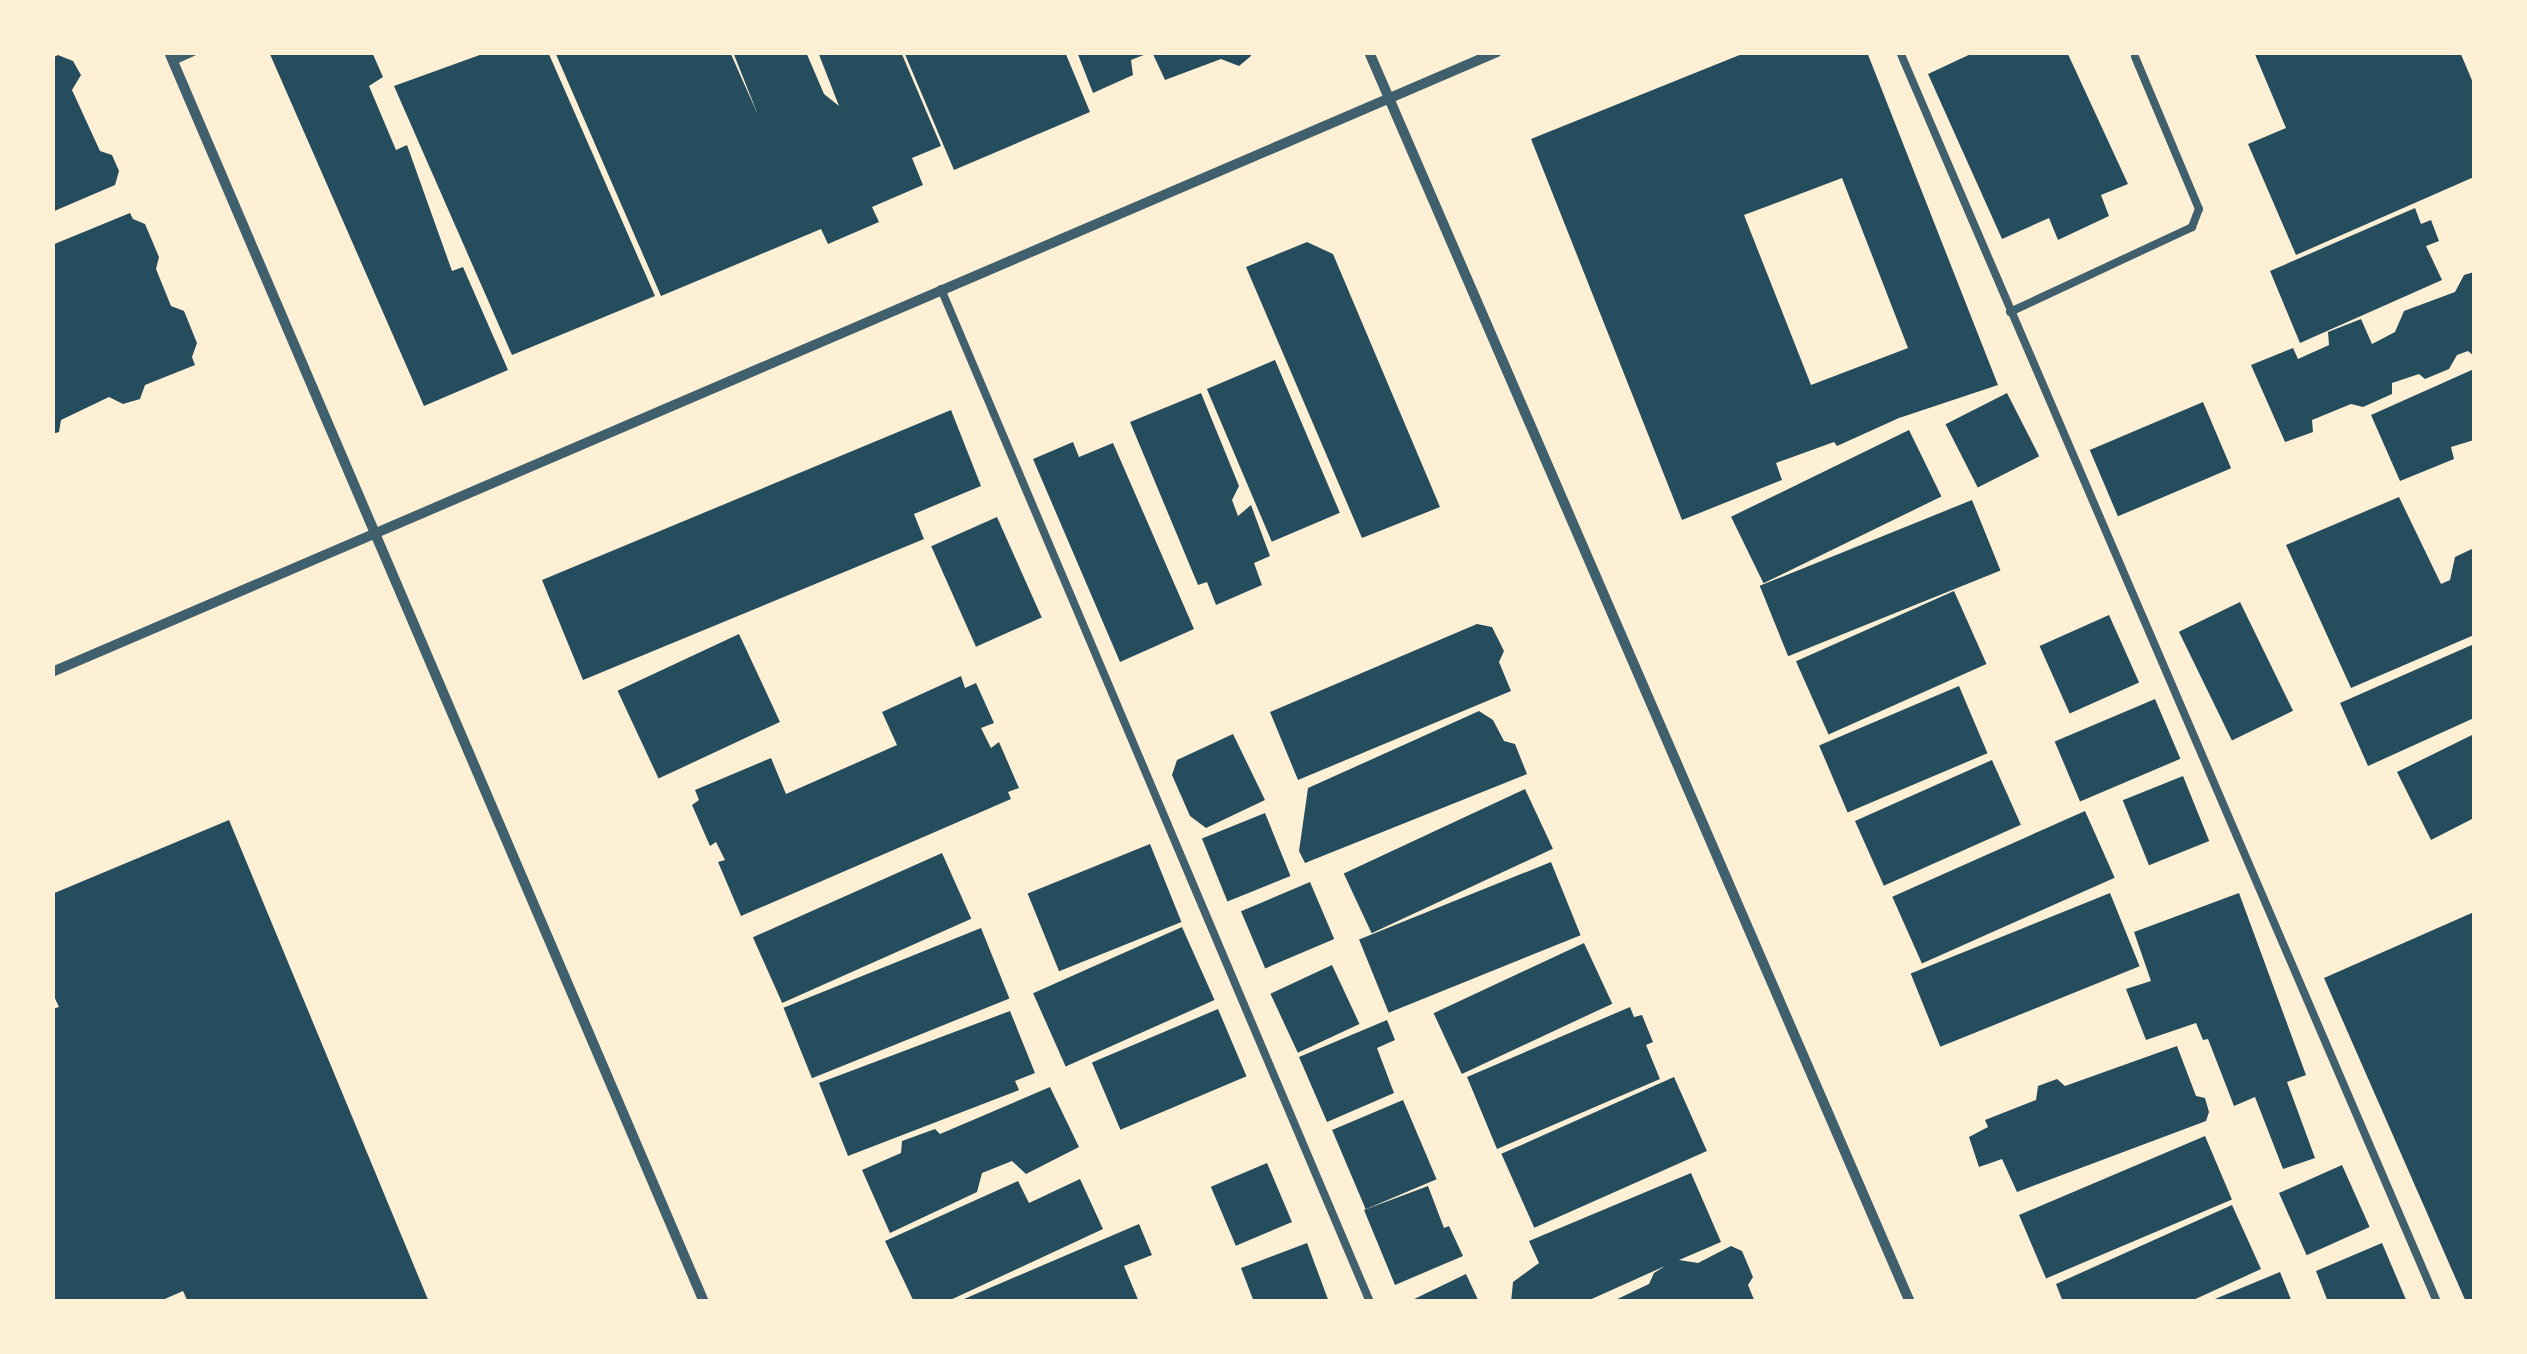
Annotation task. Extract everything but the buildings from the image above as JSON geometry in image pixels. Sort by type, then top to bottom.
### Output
[{"type":"street","points":[[1368,52],[1910,1302]]},
{"type":"street","points":[[52,672],[1497,52]]},
{"type":"street","points":[[171,57],[704,1302]]},
{"type":"lane","points":[[171,57],[193,52]]},
{"type":"lane","points":[[1900,52],[2437,1302]]},
{"type":"lane","points":[[2010,312],[2192,227],[2200,209],[2135,57]]},
{"type":"lane","points":[[941,289],[1370,1302]]}]
